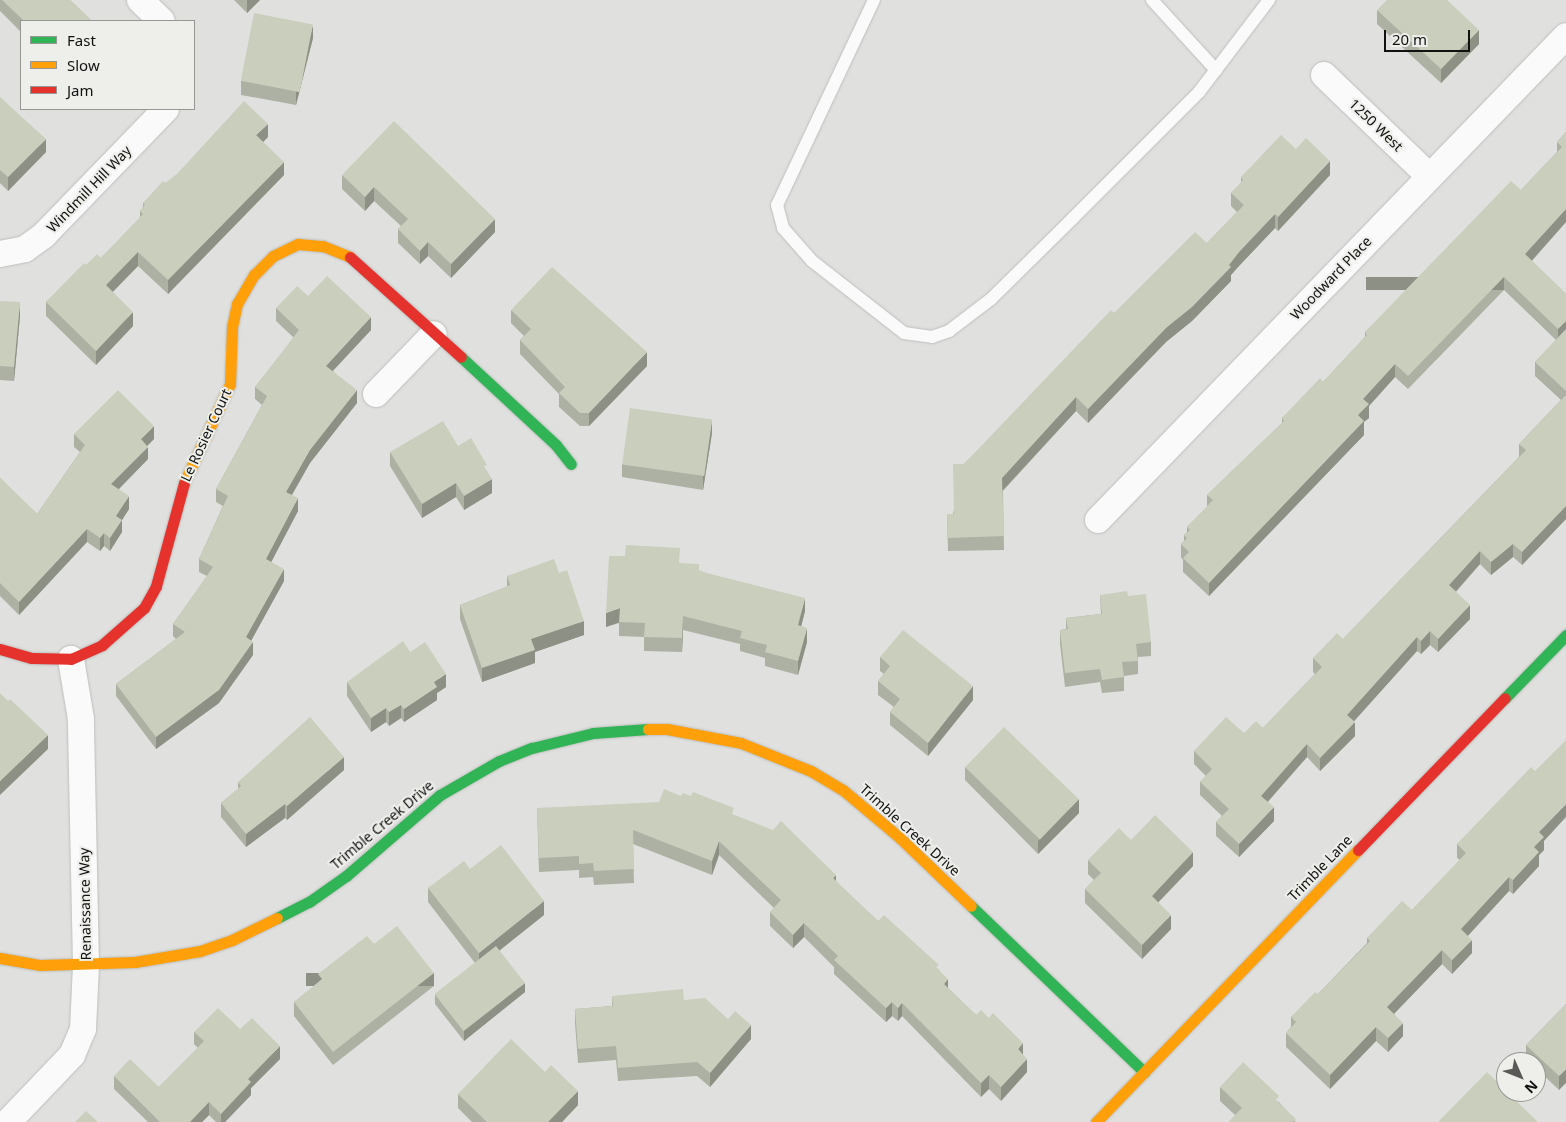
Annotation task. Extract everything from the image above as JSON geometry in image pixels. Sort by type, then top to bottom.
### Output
[{"type":"street","points":[[140,0],[161,20]]},
{"type":"street","name":"Woodward Place","points":[[1098,520],[1566,36]]},
{"type":"street","name":"1250 West","points":[[1324,75],[1429,176]]},
{"type":"street","name":"Windmill Hill Way","points":[[1,254],[25,249],[44,235],[165,110]]},
{"type":"street","name":"Le Rosier Court","points":[[71,659],[115,636],[138,616],[150,598],[182,488],[230,384],[232,327],[237,304],[247,283],[273,256],[298,244],[346,253],[556,445],[571,464]]},
{"type":"street","points":[[376,394],[434,334]]},
{"type":"street","name":"Trimble Lane","points":[[1096,1122],[1566,635]]},
{"type":"street","points":[[0,649],[32,658],[71,659]]},
{"type":"street","name":"Renaissance Way","points":[[8,1122],[63,1066],[79,1043],[85,1014],[82,719],[71,659]]},
{"type":"street","name":"Trimble Creek Drive","points":[[0,958],[40,965],[86,965],[184,954],[232,940],[269,924],[309,902],[346,876],[440,795],[499,761],[532,748],[593,733],[629,729],[667,729],[741,743],[811,771],[842,790],[900,838],[1144,1072]]},
{"type":"lane","points":[[874,0],[777,205],[784,228],[812,261],[904,333],[932,337],[949,330],[991,299],[1199,92],[1269,0]]},
{"type":"lane","points":[[1152,0],[1216,70]]},
{"type":"building","points":[[2,0],[70,0],[91,20],[23,20]]},
{"type":"building","points":[[1387,0],[1447,0],[1479,30],[1441,69],[1377,10]]},
{"type":"building","points":[[254,13],[313,24],[300,92],[241,81]]},
{"type":"building","points":[[0,97],[46,139],[8,177],[0,170]]},
{"type":"building","points":[[244,101],[268,124],[256,135],[284,162],[168,280],[138,252],[106,285],[133,312],[96,351],[46,302],[84,263],[86,265],[97,254],[101,258],[143,214],[140,211],[145,205],[143,203],[163,181],[165,183],[177,174]]},
{"type":"building","points":[[394,121],[495,219],[451,264],[428,242],[420,251],[398,229],[408,219],[374,187],[365,197],[342,175]]},
{"type":"building","points":[[1566,132],[1566,209],[1525,254],[1566,294],[1566,321],[1558,329],[1504,277],[1408,376],[1395,364],[1363,399],[1369,404],[1358,415],[1364,421],[1209,583],[1183,558],[1189,552],[1181,544],[1187,538],[1184,535],[1190,530],[1187,527],[1213,500],[1207,495],[1284,421],[1282,418],[1320,378],[1323,382],[1367,335],[1365,332],[1511,181],[1521,190],[1562,147],[1557,142]]},
{"type":"building","points":[[1281,135],[1296,149],[1306,138],[1330,161],[1278,217],[1275,214],[1239,252],[1229,265],[1231,267],[1192,307],[1166,328],[1088,409],[1076,397],[1002,478],[1004,536],[948,538],[947,514],[954,514],[953,464],[964,464],[1111,310],[1114,313],[1195,232],[1207,243],[1244,205],[1231,193],[1243,180],[1241,177]]},
{"type":"building","points":[[552,267],[647,352],[589,413],[580,413],[559,393],[565,387],[520,340],[531,329],[511,310]]},
{"type":"building","points":[[327,276],[371,317],[326,366],[357,390],[310,450],[286,492],[298,498],[266,559],[284,569],[246,637],[253,642],[219,690],[156,737],[116,684],[185,632],[173,624],[213,567],[199,559],[228,496],[216,489],[267,396],[255,387],[299,330],[276,308],[297,286],[308,296]]},
{"type":"building","points":[[0,301],[20,302],[14,367],[0,366]]},
{"type":"building","points":[[1566,329],[1566,391],[1535,362]]},
{"type":"building","points":[[118,390],[154,426],[141,439],[148,447],[111,484],[129,496],[116,516],[122,520],[110,538],[104,533],[100,538],[87,529],[19,602],[0,583],[0,478],[37,514],[85,445],[74,434]]},
{"type":"building","points":[[1566,395],[1566,506],[1522,552],[1513,544],[1491,562],[1480,551],[1449,585],[1470,605],[1438,639],[1430,631],[1421,641],[1417,637],[1347,715],[1355,722],[1320,758],[1307,744],[1261,796],[1274,807],[1239,844],[1216,822],[1229,809],[1200,782],[1212,769],[1194,751],[1226,717],[1244,733],[1256,721],[1263,728],[1322,667],[1313,658],[1337,633],[1343,639],[1526,450],[1519,444]]},
{"type":"building","points":[[630,408],[712,420],[704,476],[622,464]]},
{"type":"building","points":[[443,421],[458,446],[471,438],[487,465],[484,466],[492,479],[464,496],[456,483],[422,504],[390,452]]},
{"type":"building","points":[[626,545],[680,548],[679,563],[699,564],[699,571],[805,598],[798,625],[807,628],[798,661],[765,652],[767,645],[740,638],[742,631],[683,616],[682,638],[644,637],[645,623],[619,622],[620,608],[606,613],[609,556],[625,556]]},
{"type":"building","points":[[554,559],[559,573],[567,570],[584,621],[531,639],[535,650],[482,668],[460,605],[510,585],[507,576]]},
{"type":"building","points":[[1127,591],[1128,596],[1146,594],[1151,642],[1136,644],[1138,661],[1122,662],[1124,677],[1102,680],[1100,669],[1065,673],[1060,630],[1068,629],[1066,618],[1102,614],[1100,595]]},
{"type":"building","points":[[903,630],[973,686],[928,743],[890,712],[900,699],[878,681],[890,666],[880,657]]},
{"type":"building","points":[[403,641],[410,652],[425,642],[446,674],[434,682],[437,687],[404,709],[401,705],[389,712],[386,708],[371,718],[347,682]]},
{"type":"building","points":[[0,693],[8,701],[10,699],[48,735],[0,781]]},
{"type":"building","points":[[310,717],[344,757],[287,806],[285,804],[246,834],[221,803],[241,786],[238,782]]},
{"type":"building","points":[[1004,727],[1079,799],[1040,840],[965,767]]},
{"type":"building","points":[[1566,740],[1566,804],[1539,832],[1544,837],[1534,847],[1539,852],[1513,880],[1509,877],[1461,929],[1472,940],[1452,960],[1442,950],[1387,1007],[1403,1023],[1388,1038],[1376,1027],[1330,1075],[1286,1033],[1296,1022],[1291,1017],[1315,992],[1318,994],[1370,941],[1367,938],[1402,901],[1412,910],[1466,853],[1457,844],[1531,767],[1535,771]]},
{"type":"building","points":[[664,789],[681,796],[683,793],[691,796],[693,792],[734,808],[732,814],[773,830],[781,821],[836,875],[833,878],[878,921],[884,915],[939,965],[936,967],[948,979],[944,984],[976,1015],[981,1010],[989,1018],[993,1013],[1023,1043],[1018,1049],[1027,1059],[1001,1087],[989,1075],[981,1083],[902,1003],[898,1008],[892,1002],[886,1008],[834,960],[838,956],[804,923],[793,935],[770,912],[781,900],[719,841],[712,861],[633,830],[634,869],[594,871],[593,863],[579,864],[579,856],[539,858],[537,808],[659,802]]},
{"type":"building","points":[[1155,815],[1193,852],[1152,896],[1171,915],[1142,945],[1085,889],[1101,873],[1088,860],[1119,828],[1131,840]]},
{"type":"building","points":[[501,845],[544,901],[479,953],[428,888],[464,861],[470,869]]},
{"type":"building","points":[[397,926],[434,973],[333,1052],[294,1002],[322,979],[318,974],[367,936],[374,944]]},
{"type":"building","points":[[496,946],[525,983],[463,1031],[435,994]]},
{"type":"building","points":[[683,989],[684,1000],[705,998],[728,1019],[735,1011],[751,1025],[710,1073],[697,1062],[618,1068],[616,1046],[578,1049],[575,1009],[613,1006],[612,996]]},
{"type":"building","points":[[1566,1004],[1566,1069],[1559,1076],[1546,1064],[1546,1052],[1533,1052],[1526,1045]]},
{"type":"building","points":[[218,1008],[240,1029],[252,1018],[280,1046],[248,1079],[251,1082],[221,1114],[209,1102],[190,1122],[160,1122],[114,1076],[130,1059],[159,1087],[204,1041],[194,1032]]},
{"type":"building","points":[[511,1039],[545,1072],[551,1065],[578,1091],[548,1122],[487,1122],[458,1094]]},
{"type":"building","points":[[1243,1062],[1279,1096],[1276,1100],[1296,1119],[1292,1122],[1228,1122],[1242,1108],[1220,1087]]},
{"type":"building","points":[[1487,1072],[1496,1081],[1496,1102],[1517,1102],[1538,1122],[1438,1122]]},
{"type":"building","points":[[86,1111],[98,1122],[75,1122]]},
{"type":"traffic: fast","points":[[461,357],[556,445],[571,464]]},
{"type":"traffic: fast","points":[[1505,698],[1566,635]]},
{"type":"traffic: fast","points":[[277,918],[309,902],[346,876],[440,795],[499,761],[532,748],[593,733],[648,729]]},
{"type":"traffic: fast","points":[[971,906],[1144,1072]]},
{"type":"traffic: slow","points":[[184,483],[230,384],[232,327],[237,304],[254,275],[273,256],[298,244],[323,246],[350,257]]},
{"type":"traffic: slow","points":[[648,729],[667,729],[741,743],[811,771],[843,790],[900,838],[971,906]]},
{"type":"traffic: slow","points":[[1096,1122],[1358,850]]},
{"type":"traffic: slow","points":[[0,958],[40,965],[135,962],[200,951],[232,940],[277,918]]},
{"type":"traffic: jam","points":[[350,257],[461,357]]},
{"type":"traffic: jam","points":[[0,649],[32,658],[71,659],[102,645],[144,608],[156,586],[184,483]]},
{"type":"traffic: jam","points":[[1358,850],[1505,698]]}]
